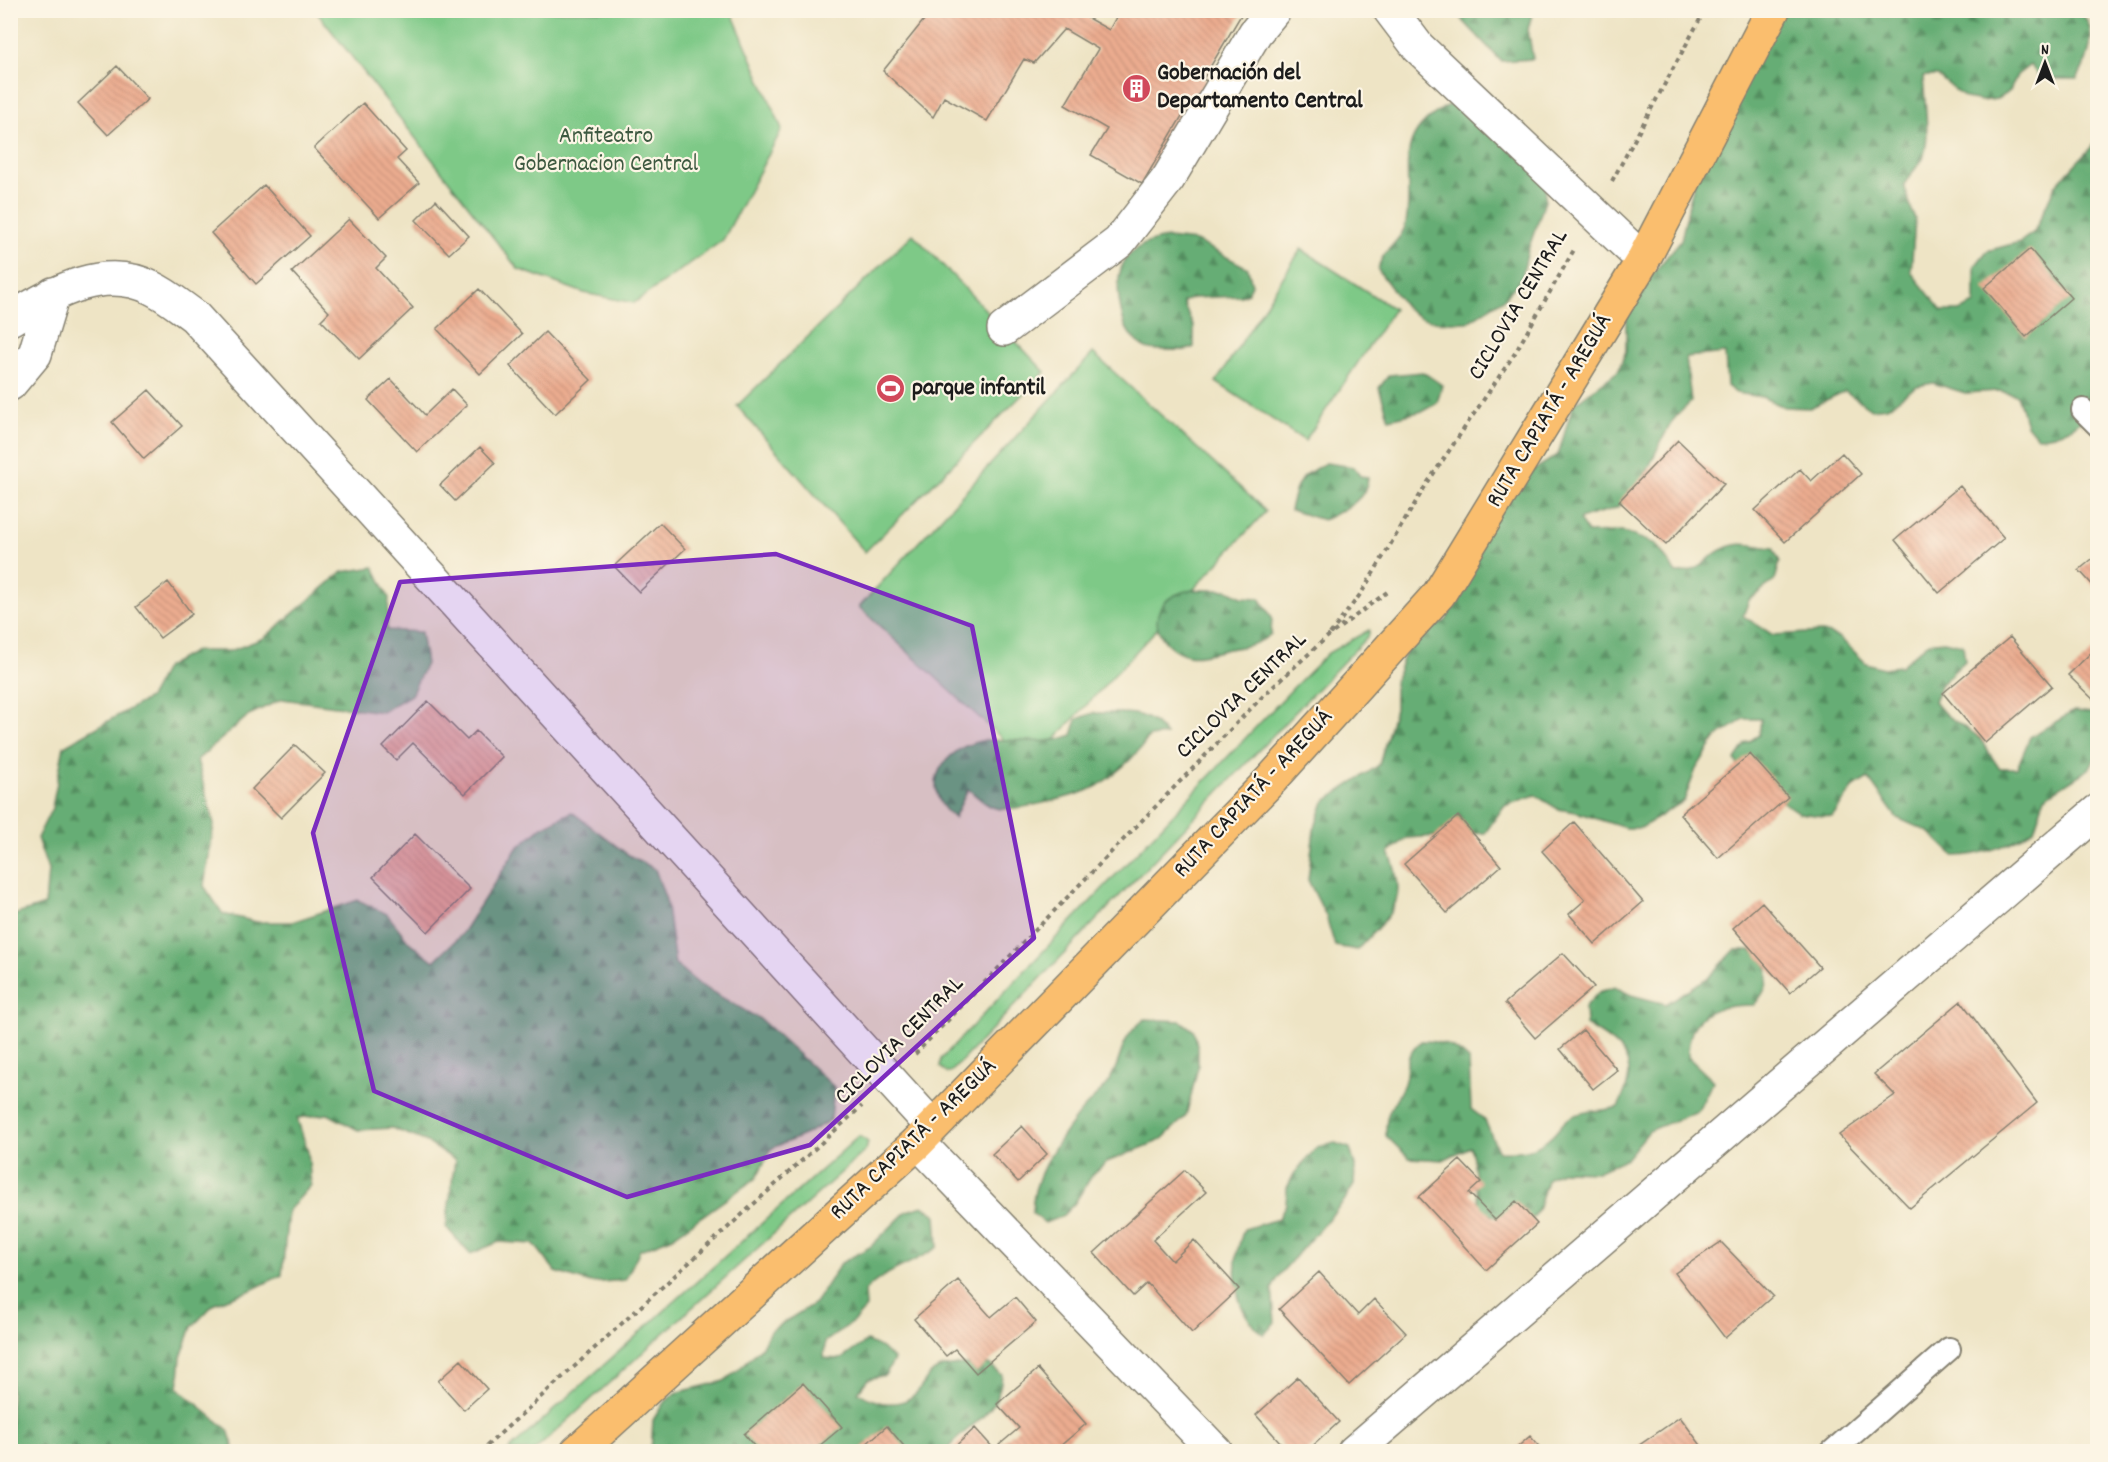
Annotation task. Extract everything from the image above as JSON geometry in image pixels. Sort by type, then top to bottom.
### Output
[{"type":"main road","name":"RUTA CAPIATÁ - AREGUÁ","points":[[583,1450],[925,1134],[1270,781],[1439,594],[1643,260],[1773,10]]},
{"type":"street","points":[[1004,329],[1119,242],[1167,178],[1255,33],[1274,10]]},
{"type":"street","points":[[1390,10],[1418,47],[1643,260]]},
{"type":"street","points":[[10,319],[53,294],[88,280],[122,278],[152,288],[194,316],[890,1080],[925,1134],[1216,1452]]},
{"type":"street","points":[[10,384],[35,354],[53,294]]},
{"type":"street","points":[[1354,1452],[2097,811]]},
{"type":"lane","points":[[1832,1452],[1949,1349]]},
{"type":"path","points":[[1608,188],[1705,10]]},
{"type":"path","name":"CICLOVIA CENTRAL","points":[[1326,638],[1362,592],[1426,484],[1515,353],[1579,241]]},
{"type":"path","name":"CICLOVIA CENTRAL","points":[[480,1452],[890,1080],[1264,695],[1326,638],[1395,586]]},
{"type":"highlighted area","points":[[776,554],[972,626],[1034,938],[810,1145],[627,1197],[374,1091],[313,833],[400,582]]},
{"type":"green space","points":[[2076,10],[2084,16],[2090,33],[2089,52],[2077,79],[2042,79],[2030,65],[2017,75],[2010,91],[1997,99],[1982,101],[1965,98],[1938,76],[1923,76],[1927,140],[1922,161],[1904,185],[1915,220],[1911,272],[1942,311],[1960,311],[1975,304],[1975,266],[1987,251],[2020,242],[2034,232],[2055,186],[2097,141],[2097,380],[2091,385],[2091,402],[2082,418],[2069,429],[2053,435],[2037,437],[2027,425],[2017,395],[1999,391],[1965,393],[1933,383],[1917,386],[1887,407],[1871,409],[1845,391],[1810,408],[1784,407],[1762,397],[1736,393],[1727,386],[1725,353],[1686,357],[1691,402],[1672,422],[1640,484],[1620,506],[1579,520],[1588,533],[1623,532],[1656,544],[1676,573],[1694,569],[1718,551],[1734,545],[1748,544],[1773,548],[1780,562],[1775,580],[1749,600],[1743,616],[1773,635],[1823,632],[1840,638],[1866,663],[1883,668],[1901,666],[1927,643],[1944,641],[1963,645],[1965,661],[1941,684],[1934,701],[1946,715],[1979,737],[1999,768],[2017,768],[2030,737],[2074,711],[2091,713],[2097,718],[2097,755],[2089,769],[2045,797],[2034,830],[1996,849],[1954,856],[1929,832],[1897,818],[1868,778],[1854,787],[1832,817],[1799,813],[1742,774],[1735,759],[1745,744],[1759,735],[1761,719],[1744,719],[1716,738],[1696,769],[1684,801],[1641,828],[1625,828],[1576,812],[1558,809],[1535,795],[1504,806],[1485,833],[1407,838],[1389,852],[1398,884],[1394,907],[1357,950],[1335,946],[1326,916],[1308,880],[1314,830],[1324,802],[1379,765],[1395,709],[1395,681],[1409,643],[1447,620],[1459,578],[1495,494],[1558,455],[1573,405],[1618,371],[1626,351],[1626,306],[1681,240],[1715,91],[1774,11]]},
{"type":"green space","name":"Anfiteatro Gobernacion Central","points":[[316,11],[731,11],[782,129],[723,240],[634,303],[584,293],[518,269]]},
{"type":"green space","points":[[1454,11],[1533,11],[1528,29],[1533,59],[1501,61]]},
{"type":"green space","points":[[1449,105],[1494,105],[1548,153],[1545,201],[1528,250],[1522,277],[1505,298],[1468,322],[1440,322],[1421,318],[1407,309],[1378,270],[1383,257],[1400,236],[1406,223],[1407,172],[1411,144],[1418,130],[1430,117]]},
{"type":"green space","name":"parque infantil","points":[[913,234],[1045,372],[865,552],[737,406]]},
{"type":"green space","points":[[1168,238],[1196,241],[1248,268],[1252,285],[1248,293],[1241,296],[1192,298],[1183,302],[1194,328],[1194,347],[1191,349],[1152,350],[1146,348],[1131,336],[1122,316],[1118,282],[1125,261],[1141,246]]},
{"type":"green space","points":[[1301,249],[1394,309],[1305,441],[1216,382]]},
{"type":"green space","points":[[1093,353],[1266,511],[1031,765],[859,607]]},
{"type":"green space","points":[[1423,372],[1442,385],[1437,403],[1423,411],[1389,419],[1379,388],[1389,375]]},
{"type":"green space","points":[[1326,463],[1354,467],[1360,476],[1368,477],[1364,493],[1352,504],[1323,520],[1290,510],[1294,492],[1300,480]]},
{"type":"green space","points":[[374,567],[389,598],[387,630],[421,632],[426,664],[411,695],[382,712],[282,699],[249,715],[197,760],[214,824],[204,886],[223,914],[257,922],[292,922],[358,900],[387,914],[409,942],[434,961],[461,935],[517,848],[542,827],[572,812],[627,854],[655,869],[666,900],[675,964],[700,985],[760,1019],[834,1087],[831,1120],[802,1136],[772,1148],[756,1178],[671,1238],[640,1250],[625,1280],[591,1283],[556,1272],[534,1244],[499,1242],[470,1254],[446,1227],[455,1160],[425,1141],[392,1128],[358,1130],[328,1114],[297,1118],[308,1152],[311,1185],[288,1211],[282,1275],[249,1291],[215,1303],[192,1327],[181,1357],[178,1388],[228,1430],[235,1451],[11,1451],[11,916],[45,905],[48,870],[37,838],[52,808],[64,746],[149,698],[166,667],[195,651],[230,651],[264,638],[342,572]]},
{"type":"green space","points":[[1192,590],[1228,590],[1242,597],[1260,598],[1272,618],[1271,634],[1252,644],[1203,655],[1193,656],[1178,651],[1169,645],[1158,629],[1159,611],[1165,602],[1177,594]]},
{"type":"green space","points":[[1369,630],[1369,635],[952,1071],[948,1073],[940,1067],[941,1059],[1294,687],[1328,653]]},
{"type":"green space","points":[[1093,713],[1124,713],[1142,716],[1159,726],[1166,735],[1149,737],[1127,763],[1099,785],[1064,798],[1031,806],[1004,809],[988,805],[968,789],[954,818],[940,803],[936,789],[937,775],[945,762],[965,746],[992,740],[1049,741],[1060,739],[1072,735],[1077,719]]},
{"type":"green space","points":[[1735,950],[1751,950],[1765,958],[1768,972],[1767,983],[1754,1005],[1716,1009],[1698,1020],[1693,1029],[1688,1057],[1713,1081],[1698,1111],[1649,1131],[1627,1158],[1597,1172],[1563,1171],[1548,1178],[1539,1206],[1530,1223],[1495,1217],[1480,1210],[1470,1147],[1443,1160],[1409,1158],[1386,1136],[1388,1115],[1404,1084],[1409,1056],[1421,1041],[1447,1045],[1469,1060],[1471,1109],[1485,1120],[1498,1151],[1521,1151],[1534,1148],[1547,1141],[1575,1115],[1618,1107],[1628,1078],[1625,1057],[1610,1041],[1586,1025],[1585,1007],[1599,992],[1615,987],[1631,995],[1666,1004],[1709,977]]},
{"type":"green space","points":[[1145,1019],[1181,1021],[1194,1031],[1198,1049],[1198,1067],[1186,1116],[1161,1140],[1107,1162],[1093,1174],[1074,1204],[1062,1216],[1045,1223],[1032,1213],[1040,1175],[1059,1141],[1075,1119],[1109,1081],[1130,1034]]},
{"type":"green space","points":[[859,1136],[868,1142],[866,1150],[534,1451],[508,1451]]},
{"type":"green space","points":[[1335,1143],[1350,1148],[1355,1166],[1354,1185],[1344,1201],[1280,1274],[1272,1289],[1275,1322],[1264,1335],[1245,1313],[1236,1286],[1237,1257],[1244,1229],[1278,1219],[1286,1205],[1287,1188],[1294,1174],[1317,1147]]},
{"type":"green space","points":[[923,1206],[936,1215],[938,1247],[881,1278],[865,1291],[866,1308],[854,1321],[825,1342],[824,1358],[841,1359],[867,1341],[882,1348],[894,1360],[885,1375],[868,1379],[858,1392],[872,1400],[888,1403],[911,1398],[931,1374],[943,1367],[989,1364],[1002,1375],[995,1401],[981,1419],[954,1441],[946,1451],[651,1452],[653,1420],[663,1404],[675,1393],[724,1381],[761,1348],[770,1331],[815,1303],[841,1263],[870,1247],[907,1211]]},
{"type":"building","name":"Gobernación del Departamento Central","points":[[932,10],[1079,10],[1077,12],[1109,30],[1120,10],[1244,10],[1203,79],[1234,97],[1216,127],[1186,109],[1142,184],[1091,155],[1107,129],[1065,105],[1098,49],[1064,29],[1034,63],[1024,59],[987,121],[944,97],[933,117],[883,71]]},
{"type":"building","points":[[117,66],[148,99],[108,135],[78,103]]},
{"type":"building","points":[[363,103],[406,151],[397,159],[419,183],[379,218],[314,148]]},
{"type":"building","points":[[264,185],[310,236],[256,284],[211,233]]},
{"type":"building","points":[[436,200],[469,236],[449,254],[416,220]]},
{"type":"building","points":[[349,219],[386,258],[376,268],[413,308],[359,359],[321,320],[329,312],[292,272]]},
{"type":"building","points":[[2030,249],[2071,298],[2026,337],[1984,288]]},
{"type":"building","points":[[479,289],[522,334],[480,374],[437,329]]},
{"type":"building","points":[[545,332],[591,380],[555,414],[510,366]]},
{"type":"building","points":[[391,379],[425,415],[452,389],[467,405],[417,452],[368,400]]},
{"type":"building","points":[[149,390],[182,426],[144,459],[112,422]]},
{"type":"building","points":[[1678,440],[1724,484],[1666,545],[1619,501]]},
{"type":"building","points":[[480,447],[495,463],[455,501],[440,485]]},
{"type":"building","points":[[1842,453],[1861,474],[1785,542],[1755,510],[1800,469],[1811,481]]},
{"type":"building","points":[[1960,486],[2004,538],[1939,593],[1895,540]]},
{"type":"building","points":[[660,523],[685,549],[639,592],[614,566]]},
{"type":"building","points":[[2098,554],[2098,591],[2079,570]]},
{"type":"building","points":[[168,582],[192,614],[160,638],[136,607]]},
{"type":"building","points":[[2010,637],[2052,686],[1985,743],[1943,693]]},
{"type":"building","points":[[2098,646],[2098,704],[2068,675]]},
{"type":"building","points":[[428,701],[467,740],[476,731],[502,757],[465,794],[413,743],[396,760],[383,747]]},
{"type":"building","points":[[295,745],[325,773],[281,818],[252,789]]},
{"type":"building","points":[[1750,754],[1788,797],[1718,858],[1680,814]]},
{"type":"building","points":[[1458,816],[1501,866],[1447,913],[1404,864]]},
{"type":"building","points":[[1574,822],[1643,902],[1595,944],[1569,914],[1585,900],[1542,851]]},
{"type":"building","points":[[415,834],[470,889],[428,932],[373,877]]},
{"type":"building","points":[[1762,902],[1820,967],[1790,993],[1733,928]]},
{"type":"building","points":[[1563,953],[1594,987],[1535,1038],[1505,1003]]},
{"type":"building","points":[[1961,1001],[2037,1103],[1910,1208],[1839,1135],[1895,1095],[1874,1074]]},
{"type":"building","points":[[1583,1030],[1617,1070],[1593,1089],[1560,1049]]},
{"type":"building","points":[[1022,1126],[1047,1154],[1018,1182],[992,1154]]},
{"type":"building","points":[[1460,1160],[1481,1182],[1469,1193],[1495,1220],[1516,1201],[1537,1224],[1486,1270],[1419,1197]]},
{"type":"building","points":[[1185,1170],[1206,1192],[1153,1240],[1172,1261],[1194,1240],[1239,1289],[1192,1333],[1147,1283],[1133,1296],[1094,1253]]},
{"type":"building","points":[[1721,1242],[1773,1296],[1725,1338],[1675,1273]]},
{"type":"building","points":[[1319,1272],[1358,1315],[1374,1299],[1406,1333],[1349,1385],[1279,1309]]},
{"type":"building","points":[[958,1280],[991,1317],[1015,1297],[1036,1322],[976,1373],[955,1349],[946,1356],[914,1319]]},
{"type":"building","points":[[461,1360],[487,1389],[464,1410],[438,1381]]},
{"type":"building","points":[[1038,1369],[1086,1424],[1053,1452],[1005,1452],[999,1445],[1019,1428],[997,1404]]},
{"type":"building","points":[[1298,1377],[1339,1422],[1306,1452],[1289,1452],[1256,1415]]},
{"type":"building","points":[[803,1383],[842,1427],[818,1447],[822,1452],[759,1452],[744,1434]]},
{"type":"building","points":[[1680,1417],[1706,1452],[1642,1452],[1638,1446]]},
{"type":"building","points":[[887,1426],[909,1452],[857,1452]]},
{"type":"building","points":[[975,1428],[995,1450],[993,1452],[949,1452]]},
{"type":"building","points":[[1530,1436],[1544,1452],[1512,1452]]},
{"type":"place","name":"Gobernación del Departamento Central","points":[[1136,88]]},
{"type":"place","name":"parque infantil","points":[[891,389]]}]
